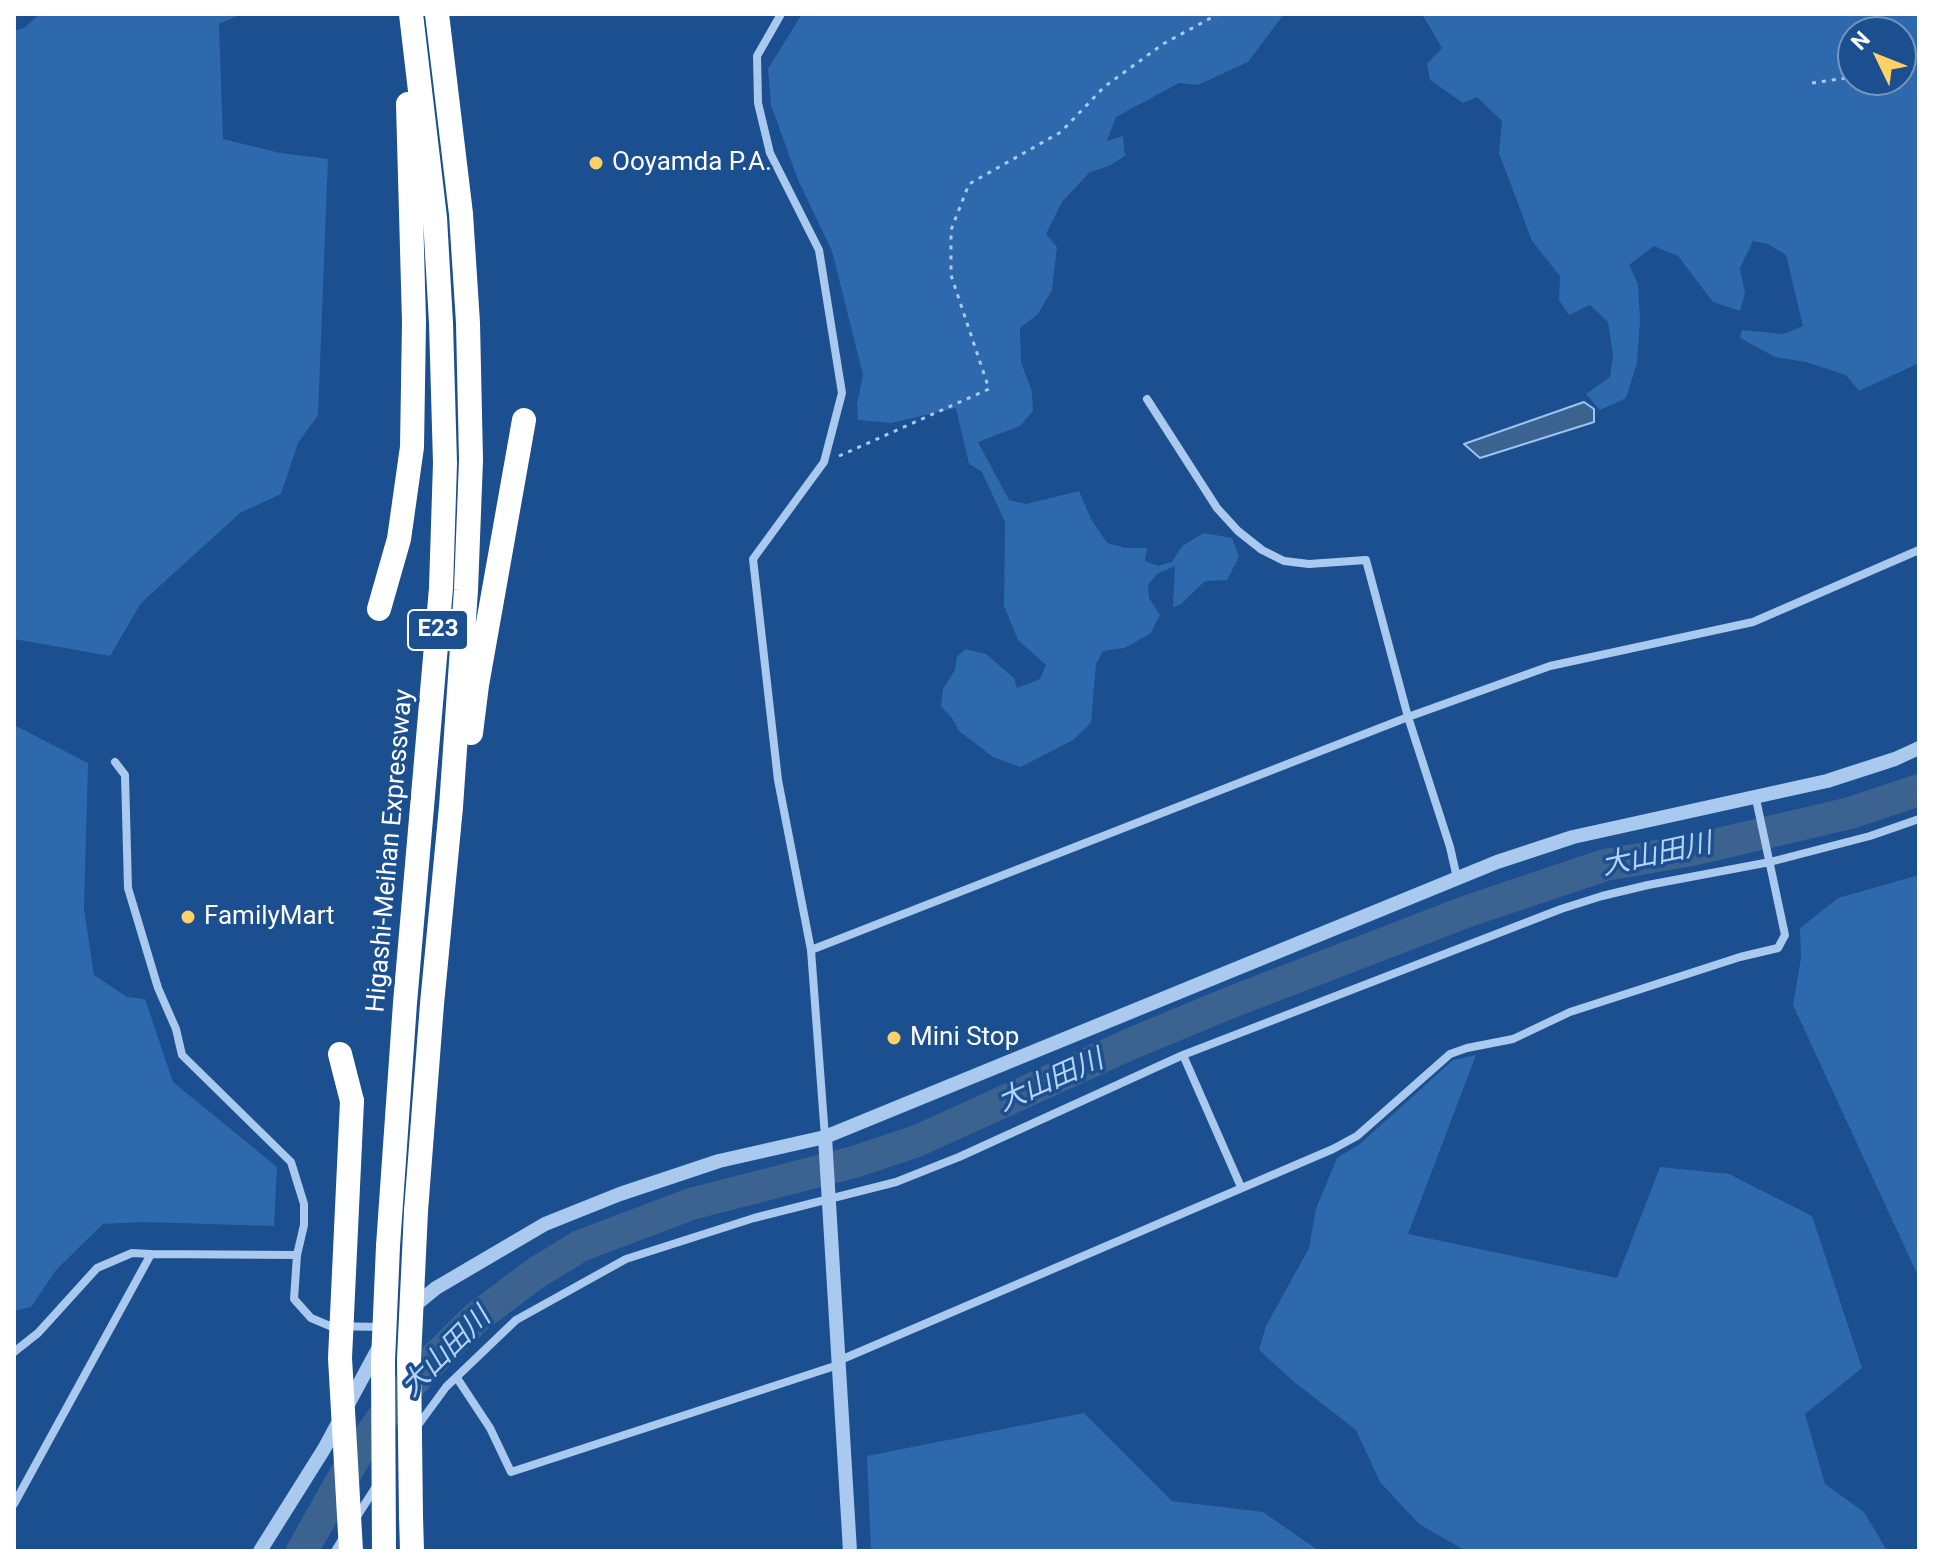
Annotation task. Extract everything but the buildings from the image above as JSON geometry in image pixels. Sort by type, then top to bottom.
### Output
[{"type":"highway","points":[[379,609],[399,539],[412,447],[414,322],[408,14]]},
{"type":"highway","name":"Higashi-Meihan Expressway","points":[[384,1551],[383,1361],[388,1246],[405,1003],[441,588],[445,463],[435,218],[408,14]]},
{"type":"highway","name":"Higashi-Meihan Expressway","points":[[412,1551],[409,1359],[416,1211],[451,807],[466,590],[471,444],[461,214],[437,14]]},
{"type":"highway","points":[[451,807],[467,764],[477,685],[524,420]]},
{"type":"highway","points":[[340,1054],[352,1101],[340,1358],[351,1551]]},
{"type":"street","points":[[781,14],[757,56],[758,103],[770,153],[819,250],[842,393],[824,462],[753,559],[778,780],[811,950],[850,1551]]},
{"type":"street","points":[[1147,399],[1217,508],[1238,531],[1262,550],[1284,561],[1309,564],[1366,560],[1408,717],[1457,878]]},
{"type":"street","points":[[811,950],[1408,717],[1550,666],[1753,622],[1919,550]]},
{"type":"street","points":[[260,1551],[324,1449],[389,1327],[436,1288],[545,1224],[620,1194],[719,1161],[825,1140],[1224,971],[1497,862],[1573,837],[1827,781],[1919,748]]},
{"type":"street","points":[[115,762],[125,775],[128,888],[182,1055],[291,1162],[304,1204],[294,1299],[311,1318],[330,1326],[389,1327]]},
{"type":"street","points":[[457,1378],[490,1428],[511,1472],[838,1363],[1333,1149],[1357,1136],[1450,1054],[1513,1039],[1570,1012],[1740,957],[1778,948],[1785,935],[1756,799]]},
{"type":"street","points":[[404,1445],[446,1387],[516,1320],[626,1259],[829,1196],[896,1182],[959,1157],[1183,1055],[1602,896],[1770,862],[1870,836],[1919,819]]},
{"type":"street","points":[[1183,1055],[1241,1187]]},
{"type":"street","points":[[14,1352],[38,1333],[97,1268],[132,1253],[297,1255]]},
{"type":"street","points":[[14,1504],[151,1254]]},
{"type":"street","points":[[335,1551],[395,1457]]},
{"type":"path","points":[[824,462],[989,389],[951,275],[951,230],[969,184],[1061,132],[1104,87],[1163,44],[1218,14]]},
{"type":"path","points":[[1812,83],[1837,79]]},
{"type":"shaded area","points":[[40,14],[241,14],[219,24],[223,139],[280,153],[328,159],[318,415],[298,443],[281,494],[240,513],[141,603],[110,656],[14,639],[14,31],[24,28]]},
{"type":"shaded area","points":[[802,14],[1284,14],[1248,62],[1198,85],[1179,83],[1116,117],[1107,141],[1123,136],[1125,156],[1109,166],[1090,172],[1062,202],[1046,234],[1057,247],[1052,290],[1038,314],[1020,328],[1021,362],[1032,392],[1033,411],[1020,426],[978,442],[1009,500],[1026,504],[1079,491],[1091,519],[1107,543],[1126,548],[1147,548],[1145,561],[1158,566],[1172,562],[1182,546],[1204,533],[1232,538],[1239,557],[1227,580],[1205,581],[1180,605],[1173,607],[1175,566],[1157,574],[1148,585],[1149,598],[1160,615],[1150,634],[1124,648],[1103,651],[1096,664],[1091,723],[1073,740],[1021,767],[993,757],[959,731],[941,706],[943,689],[955,670],[957,656],[966,649],[986,654],[1014,678],[1017,688],[1040,679],[1046,665],[1018,640],[1004,606],[1005,522],[982,472],[969,464],[956,408],[891,423],[858,420],[857,404],[863,375],[832,251],[798,180],[771,105],[768,69]]},
{"type":"shaded area","points":[[1422,14],[1919,14],[1919,363],[1859,391],[1846,375],[1806,362],[1775,357],[1740,338],[1742,330],[1784,334],[1803,326],[1786,255],[1768,244],[1753,241],[1740,268],[1745,293],[1740,311],[1713,302],[1678,256],[1654,246],[1629,265],[1638,284],[1640,320],[1637,363],[1626,398],[1600,410],[1586,394],[1610,377],[1613,355],[1608,322],[1590,305],[1569,315],[1559,300],[1560,276],[1532,241],[1499,153],[1502,121],[1477,97],[1463,103],[1430,80],[1427,64],[1442,48]]},
{"type":"shaded area","points":[[1584,402],[1594,409],[1594,422],[1480,458],[1464,444]]},
{"type":"shaded area","points":[[14,725],[88,763],[84,909],[94,975],[127,997],[145,999],[173,1082],[277,1167],[274,1226],[142,1222],[103,1224],[56,1270],[31,1307],[14,1311]]},
{"type":"shaded area","points":[[1919,875],[1919,1278],[1793,1005],[1801,958],[1800,928],[1838,898]]},
{"type":"shaded area","points":[[1476,1055],[1408,1234],[1617,1278],[1660,1167],[1729,1174],[1812,1216],[1862,1368],[1805,1414],[1825,1484],[1864,1512],[1887,1551],[1466,1551],[1419,1524],[1380,1482],[1356,1430],[1259,1350],[1266,1326],[1309,1248],[1316,1209],[1337,1158],[1360,1144],[1453,1060]]},
{"type":"shaded area","points":[[1084,1413],[1172,1501],[1263,1512],[1319,1551],[871,1551],[867,1456]]},
{"type":"waterway","name":"大山田川","points":[[302,1551],[355,1457],[388,1410],[426,1367],[477,1317],[536,1273],[580,1246],[691,1204],[854,1162],[917,1141],[1128,1045],[1468,911],[1605,865],[1692,850],[1850,813],[1919,790]]},
{"type":"place","name":"Ooyamda P.A.","points":[[596,163]]},
{"type":"place","name":"FamilyMart","points":[[188,917]]},
{"type":"place","name":"Mini Stop","points":[[894,1038]]}]
